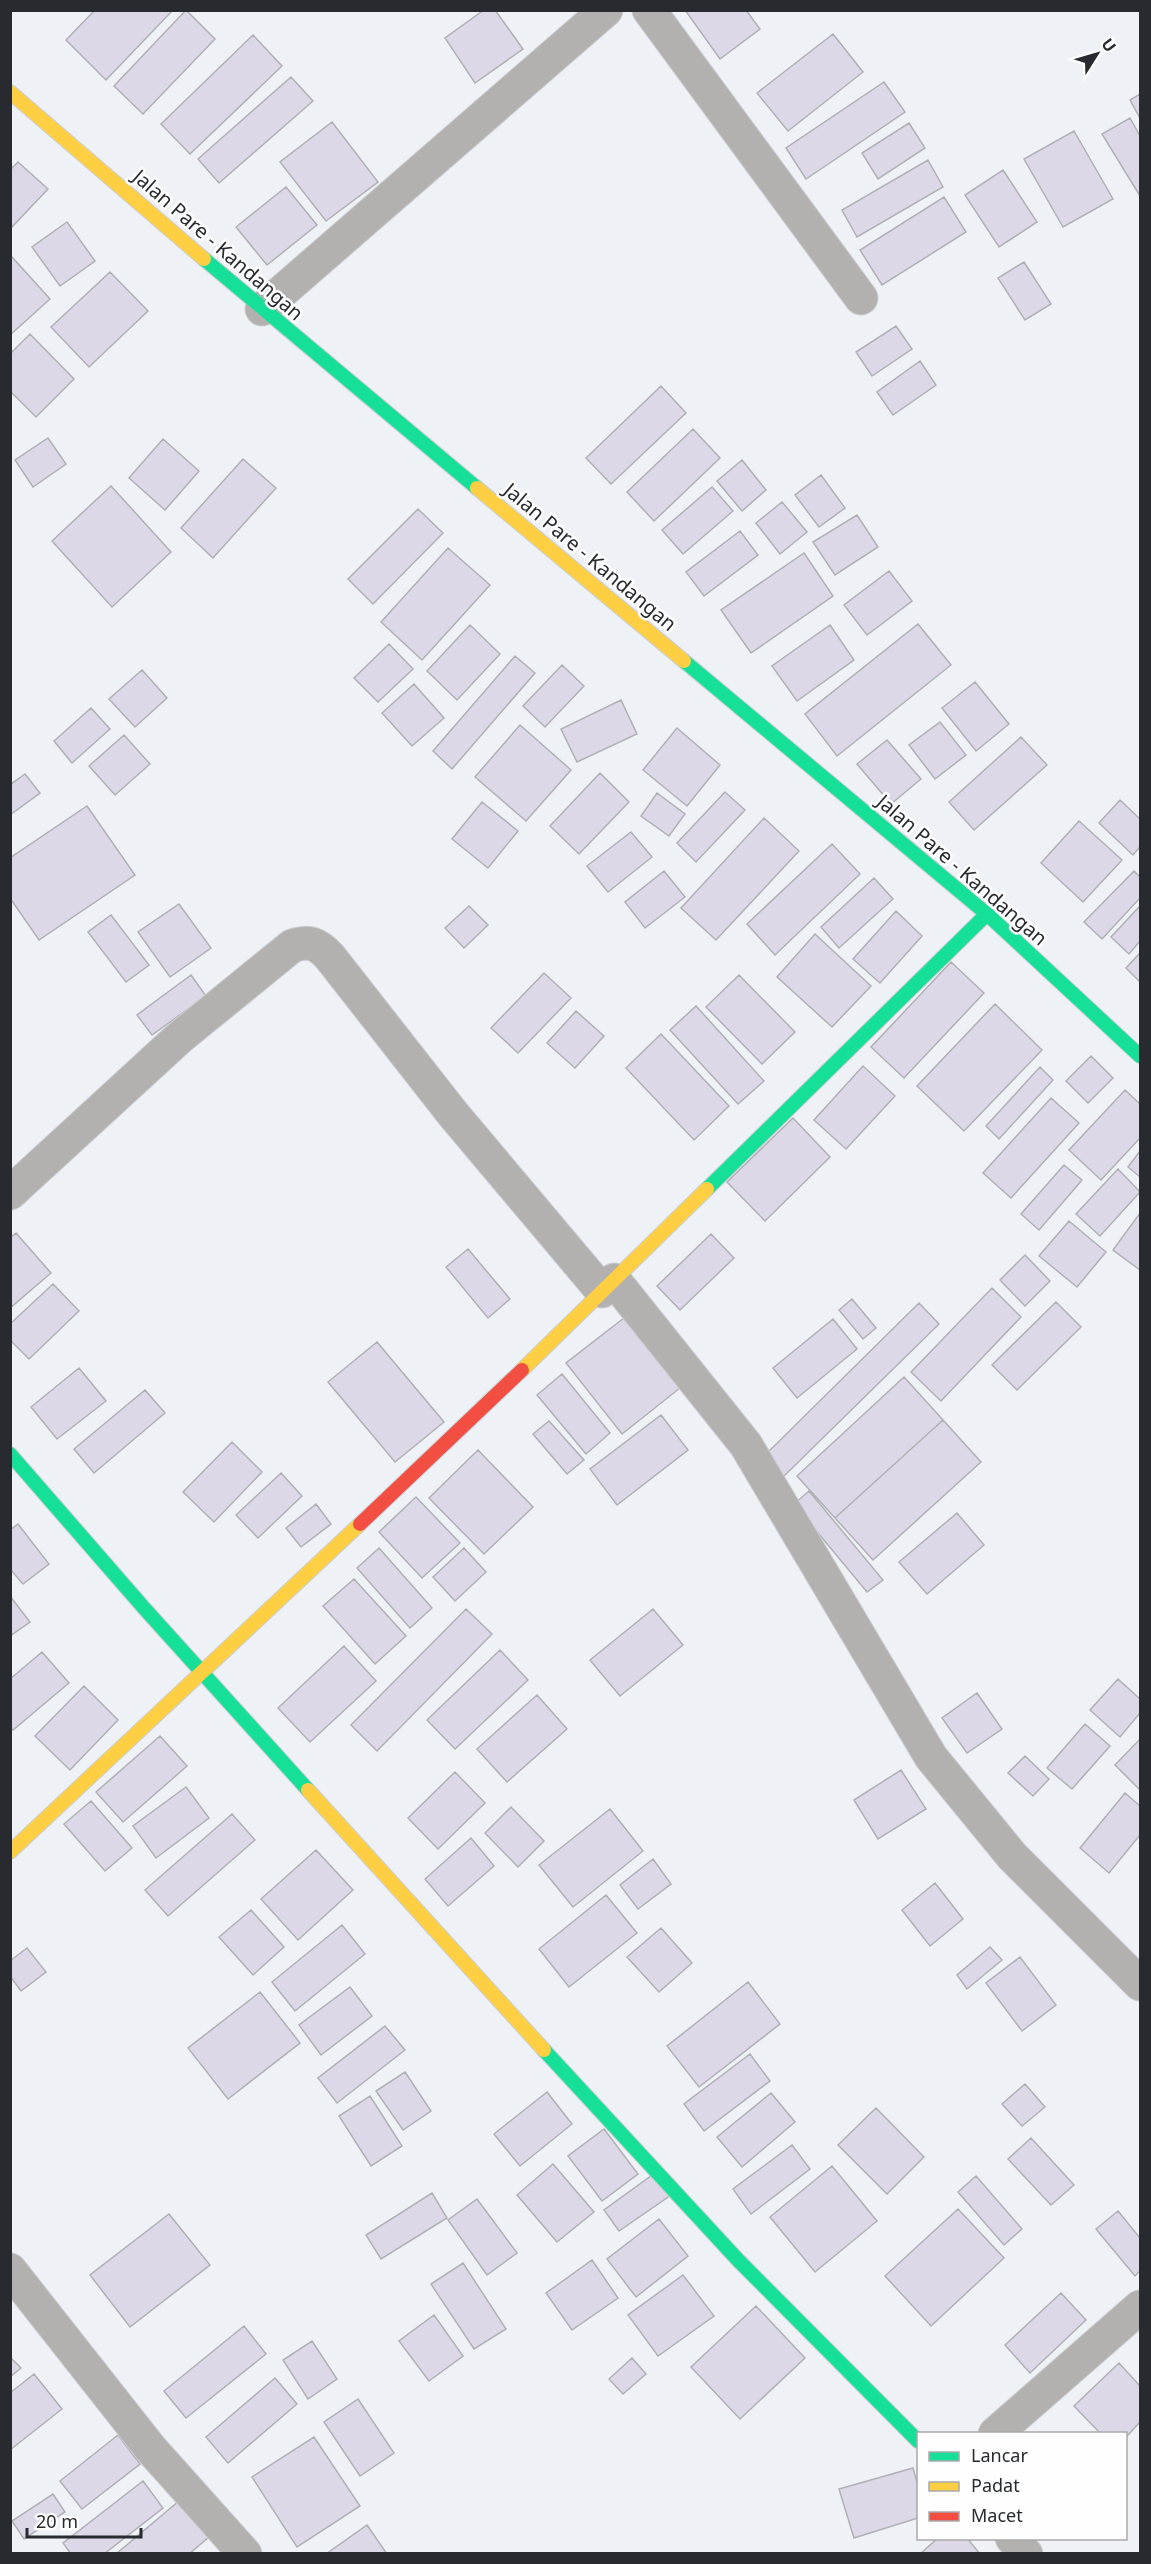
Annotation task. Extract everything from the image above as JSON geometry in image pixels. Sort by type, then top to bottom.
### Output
[{"type":"street","points":[[262,309],[606,10]]},
{"type":"street","points":[[650,10],[861,298]]},
{"type":"street","name":"Jalan Pare - Kandangan","points":[[10,92],[262,309],[987,914],[1140,1056]]},
{"type":"street","points":[[10,1852],[486,1405],[987,914]]},
{"type":"street","points":[[10,1193],[179,1038],[260,969],[292,946],[307,941],[320,946],[453,1114],[608,1286],[746,1445],[932,1756],[1012,1856],[1140,1984]]},
{"type":"street","points":[[10,1454],[467,1966],[730,2251],[917,2440]]},
{"type":"street","points":[[10,2270],[151,2449],[245,2553]]},
{"type":"street","points":[[996,2432],[1140,2307]]},
{"type":"street","points":[[1014,2540],[1026,2553]]},
{"type":"building","points":[[95,10],[173,10],[106,80],[66,40]]},
{"type":"building","points":[[186,10],[215,39],[143,114],[114,86]]},
{"type":"building","points":[[484,10],[495,10],[523,49],[475,83],[445,38]]},
{"type":"building","points":[[685,10],[746,10],[760,29],[720,59]]},
{"type":"building","points":[[833,34],[863,72],[788,131],[757,93]]},
{"type":"building","points":[[253,35],[282,66],[190,154],[161,124]]},
{"type":"building","points":[[291,77],[313,101],[219,183],[198,159]]},
{"type":"building","points":[[884,82],[905,112],[806,179],[786,148]]},
{"type":"building","points":[[1140,94],[1140,118],[1130,100]]},
{"type":"building","points":[[1130,118],[1140,136],[1140,196],[1102,134]]},
{"type":"building","points":[[332,122],[378,182],[326,221],[280,162]]},
{"type":"building","points":[[909,123],[925,148],[878,179],[862,153]]},
{"type":"building","points":[[1074,131],[1113,199],[1063,227],[1024,159]]},
{"type":"building","points":[[928,160],[943,187],[857,237],[842,210]]},
{"type":"building","points":[[18,162],[48,189],[10,229],[10,170]]},
{"type":"building","points":[[1003,170],[1037,222],[999,247],[965,195]]},
{"type":"building","points":[[286,187],[317,225],[267,265],[236,227]]},
{"type":"building","points":[[944,197],[966,232],[882,285],[860,250]]},
{"type":"building","points":[[67,222],[95,261],[60,286],[32,247]]},
{"type":"building","points":[[12,257],[50,299],[10,335],[10,259]]},
{"type":"building","points":[[1024,262],[1051,304],[1025,320],[998,278]]},
{"type":"building","points":[[110,272],[148,311],[89,367],[51,327]]},
{"type":"building","points":[[896,326],[912,349],[872,376],[856,352]]},
{"type":"building","points":[[30,334],[74,379],[36,417],[10,391],[10,354]]},
{"type":"building","points":[[920,361],[936,385],[893,415],[877,392]]},
{"type":"building","points":[[661,386],[686,413],[611,484],[586,458]]},
{"type":"building","points":[[693,429],[720,458],[654,521],[627,492]]},
{"type":"building","points":[[48,438],[66,464],[33,487],[15,460]]},
{"type":"building","points":[[163,439],[199,471],[165,510],[129,478]]},
{"type":"building","points":[[243,459],[276,488],[213,558],[181,528]]},
{"type":"building","points":[[742,460],[766,490],[742,511],[717,481]]},
{"type":"building","points":[[821,475],[845,508],[819,527],[795,495]]},
{"type":"building","points":[[111,486],[171,552],[112,607],[52,541]]},
{"type":"building","points":[[712,487],[733,511],[683,554],[662,530]]},
{"type":"building","points":[[782,502],[807,532],[780,554],[756,523]]},
{"type":"building","points":[[418,509],[443,533],[373,604],[348,579]]},
{"type":"building","points":[[857,515],[878,547],[835,575],[813,542]]},
{"type":"building","points":[[740,531],[758,555],[704,596],[686,572]]},
{"type":"building","points":[[448,548],[490,585],[422,660],[381,622]]},
{"type":"building","points":[[804,553],[833,596],[751,653],[721,610]]},
{"type":"building","points":[[889,571],[912,601],[867,635],[844,605]]},
{"type":"building","points":[[918,624],[951,665],[837,756],[805,714]]},
{"type":"building","points":[[470,625],[500,654],[457,700],[427,671]]},
{"type":"building","points":[[830,625],[854,660],[797,701],[772,666]]},
{"type":"building","points":[[389,644],[413,669],[378,702],[354,678]]},
{"type":"building","points":[[515,656],[535,673],[452,769],[433,751]]},
{"type":"building","points":[[562,665],[584,686],[545,727],[523,706]]},
{"type":"building","points":[[142,670],[167,698],[135,727],[109,699]]},
{"type":"building","points":[[975,682],[1009,724],[976,751],[942,708]]},
{"type":"building","points":[[414,684],[444,718],[412,746],[382,713]]},
{"type":"building","points":[[621,700],[637,734],[577,762],[561,729]]},
{"type":"building","points":[[91,708],[110,729],[72,763],[54,741]]},
{"type":"building","points":[[940,722],[966,755],[935,779],[909,745]]},
{"type":"building","points":[[520,725],[571,770],[526,821],[475,777]]},
{"type":"building","points":[[677,728],[720,765],[687,806],[643,770]]},
{"type":"building","points":[[124,735],[150,764],[115,795],[89,766]]},
{"type":"building","points":[[1021,737],[1047,765],[974,830],[949,802]]},
{"type":"building","points":[[887,740],[921,779],[891,804],[857,764]]},
{"type":"building","points":[[600,773],[629,802],[579,854],[550,826]]},
{"type":"building","points":[[25,774],[40,793],[10,815],[10,785]]},
{"type":"building","points":[[725,792],[745,810],[696,862],[677,843]]},
{"type":"building","points":[[657,793],[685,814],[669,836],[641,816]]},
{"type":"building","points":[[1120,800],[1140,819],[1140,847],[1133,855],[1099,823]]},
{"type":"building","points":[[482,802],[518,831],[488,868],[452,839]]},
{"type":"building","points":[[87,806],[135,875],[39,940],[10,898],[10,858]]},
{"type":"building","points":[[764,818],[799,851],[716,940],[681,908]]},
{"type":"building","points":[[1079,821],[1122,860],[1083,902],[1041,863]]},
{"type":"building","points":[[631,832],[652,857],[608,892],[587,866]]},
{"type":"building","points":[[832,844],[860,874],[775,955],[747,924]]},
{"type":"building","points":[[664,871],[685,897],[645,928],[625,902]]},
{"type":"building","points":[[1134,871],[1140,877],[1140,898],[1102,939],[1084,922]]},
{"type":"building","points":[[874,878],[893,899],[839,948],[821,927]]},
{"type":"building","points":[[179,904],[211,948],[170,977],[138,932]]},
{"type":"building","points":[[469,906],[488,925],[464,948],[445,928]]},
{"type":"building","points":[[1140,906],[1140,941],[1129,954],[1111,937]]},
{"type":"building","points":[[896,911],[922,936],[880,983],[853,959]]},
{"type":"building","points":[[111,915],[149,965],[126,982],[88,932]]},
{"type":"building","points":[[815,934],[871,986],[832,1027],[777,977]]},
{"type":"building","points":[[1140,953],[1140,982],[1126,968]]},
{"type":"building","points":[[951,962],[984,993],[904,1078],[871,1047]]},
{"type":"building","points":[[544,973],[571,998],[518,1053],[491,1028]]},
{"type":"building","points":[[191,975],[206,996],[152,1035],[137,1015]]},
{"type":"building","points":[[739,975],[795,1032],[762,1064],[706,1007]]},
{"type":"building","points":[[995,1004],[1042,1050],[964,1131],[917,1086]]},
{"type":"building","points":[[696,1006],[764,1081],[738,1104],[670,1030]]},
{"type":"building","points":[[576,1011],[604,1036],[575,1068],[547,1043]]},
{"type":"building","points":[[661,1034],[729,1106],[694,1140],[626,1068]]},
{"type":"building","points":[[1091,1056],[1113,1078],[1088,1103],[1066,1081]]},
{"type":"building","points":[[863,1066],[895,1096],[846,1149],[814,1120]]},
{"type":"building","points":[[1040,1067],[1053,1080],[999,1139],[986,1126]]},
{"type":"building","points":[[1125,1090],[1140,1104],[1140,1138],[1101,1180],[1069,1150]]},
{"type":"building","points":[[1051,1098],[1079,1123],[1011,1198],[983,1173]]},
{"type":"building","points":[[793,1118],[830,1157],[765,1221],[727,1182]]},
{"type":"building","points":[[1140,1151],[1140,1177],[1128,1167]]},
{"type":"building","points":[[1064,1165],[1082,1180],[1039,1230],[1021,1214]]},
{"type":"building","points":[[1118,1169],[1140,1192],[1100,1236],[1076,1214]]},
{"type":"building","points":[[1140,1213],[1140,1270],[1113,1250]]},
{"type":"building","points":[[1069,1221],[1106,1252],[1077,1287],[1039,1256]]},
{"type":"building","points":[[16,1233],[51,1273],[10,1308],[10,1238]]},
{"type":"building","points":[[711,1234],[734,1258],[680,1310],[657,1286]]},
{"type":"building","points":[[468,1249],[510,1299],[488,1318],[446,1267]]},
{"type":"building","points":[[1025,1255],[1050,1281],[1025,1306],[1000,1280]]},
{"type":"building","points":[[53,1284],[79,1311],[29,1359],[10,1340],[10,1324]]},
{"type":"building","points":[[992,1288],[1021,1317],[941,1401],[911,1372]]},
{"type":"building","points":[[852,1299],[876,1328],[863,1339],[839,1310]]},
{"type":"building","points":[[1056,1302],[1081,1327],[1017,1390],[992,1365]]},
{"type":"building","points":[[919,1303],[939,1324],[781,1479],[761,1459]]},
{"type":"building","points":[[624,1318],[680,1388],[622,1434],[566,1363]]},
{"type":"building","points":[[833,1319],[857,1349],[797,1398],[773,1368]]},
{"type":"building","points":[[377,1342],[444,1422],[395,1462],[328,1382]]},
{"type":"building","points":[[79,1368],[106,1401],[57,1439],[31,1407]]},
{"type":"building","points":[[562,1374],[610,1433],[586,1454],[537,1395]]},
{"type":"building","points":[[904,1377],[943,1420],[835,1518],[797,1476]]},
{"type":"building","points":[[145,1390],[165,1413],[94,1473],[74,1449]]},
{"type":"building","points":[[661,1415],[688,1450],[617,1505],[590,1469]]},
{"type":"building","points":[[943,1420],[981,1462],[873,1560],[835,1518]]},
{"type":"building","points":[[549,1421],[584,1460],[567,1474],[533,1434]]},
{"type":"building","points":[[232,1442],[262,1472],[214,1522],[183,1492]]},
{"type":"building","points":[[478,1450],[533,1507],[484,1554],[429,1498]]},
{"type":"building","points":[[281,1473],[302,1496],[258,1538],[236,1515]]},
{"type":"building","points":[[809,1491],[883,1580],[867,1592],[794,1504]]},
{"type":"building","points":[[416,1497],[460,1543],[422,1578],[379,1532]]},
{"type":"building","points":[[316,1504],[331,1524],[301,1547],[286,1528]]},
{"type":"building","points":[[957,1513],[984,1545],[927,1594],[899,1562]]},
{"type":"building","points":[[18,1524],[49,1564],[23,1584],[10,1569],[10,1530]]},
{"type":"building","points":[[379,1548],[432,1608],[410,1628],[357,1568]]},
{"type":"building","points":[[464,1548],[486,1572],[455,1601],[433,1577]]},
{"type":"building","points":[[354,1579],[406,1636],[375,1664],[323,1606]]},
{"type":"building","points":[[10,1596],[30,1622],[10,1636]]},
{"type":"building","points":[[466,1609],[492,1634],[377,1751],[351,1725]]},
{"type":"building","points":[[653,1609],[683,1645],[620,1696],[590,1660]]},
{"type":"building","points":[[344,1646],[376,1681],[310,1742],[278,1708]]},
{"type":"building","points":[[500,1650],[528,1680],[455,1749],[427,1720]]},
{"type":"building","points":[[42,1652],[69,1683],[13,1730],[10,1728],[10,1679]]},
{"type":"building","points":[[1118,1679],[1140,1699],[1140,1713],[1120,1737],[1090,1710]]},
{"type":"building","points":[[84,1686],[118,1720],[70,1770],[35,1736]]},
{"type":"building","points":[[977,1693],[1002,1729],[967,1753],[942,1718]]},
{"type":"building","points":[[537,1695],[567,1729],[507,1782],[477,1749]]},
{"type":"building","points":[[1085,1724],[1110,1746],[1072,1789],[1047,1768]]},
{"type":"building","points":[[160,1736],[187,1766],[123,1822],[96,1792]]},
{"type":"building","points":[[1140,1739],[1140,1790],[1115,1765]]},
{"type":"building","points":[[1025,1756],[1049,1779],[1033,1796],[1008,1773]]},
{"type":"building","points":[[901,1770],[926,1809],[878,1839],[854,1800]]},
{"type":"building","points":[[455,1772],[485,1803],[438,1849],[408,1818]]},
{"type":"building","points":[[186,1787],[209,1818],[156,1858],[133,1826]]},
{"type":"building","points":[[1125,1793],[1140,1806],[1140,1835],[1109,1873],[1080,1848]]},
{"type":"building","points":[[91,1801],[132,1848],[105,1871],[64,1824]]},
{"type":"building","points":[[511,1807],[544,1841],[518,1867],[485,1833]]},
{"type":"building","points":[[610,1809],[643,1851],[573,1907],[539,1865]]},
{"type":"building","points":[[232,1814],[255,1840],[168,1916],[145,1890]]},
{"type":"building","points":[[471,1838],[494,1866],[448,1906],[425,1879]]},
{"type":"building","points":[[316,1850],[353,1890],[298,1940],[261,1899]]},
{"type":"building","points":[[653,1859],[671,1884],[638,1909],[620,1885]]},
{"type":"building","points":[[935,1883],[963,1919],[930,1946],[902,1910]]},
{"type":"building","points":[[606,1895],[637,1933],[569,1987],[539,1949]]},
{"type":"building","points":[[251,1910],[284,1947],[253,1975],[219,1937]]},
{"type":"building","points":[[342,1925],[365,1954],[295,2011],[272,1982]]},
{"type":"building","points":[[661,1928],[692,1963],[659,1992],[627,1957]]},
{"type":"building","points":[[990,1947],[1002,1960],[967,1989],[957,1975]]},
{"type":"building","points":[[27,1948],[46,1972],[21,1991],[10,1976],[10,1961]]},
{"type":"building","points":[[1020,1957],[1056,2005],[1022,2031],[986,1983]]},
{"type":"building","points":[[748,1982],[780,2024],[699,2087],[667,2046]]},
{"type":"building","points":[[350,1987],[372,2016],[321,2055],[299,2025]]},
{"type":"building","points":[[260,1992],[300,2043],[228,2099],[188,2048]]},
{"type":"building","points":[[385,2026],[405,2050],[337,2103],[318,2078]]},
{"type":"building","points":[[750,2054],[770,2081],[704,2131],[684,2104]]},
{"type":"building","points":[[405,2072],[431,2111],[403,2130],[376,2091]]},
{"type":"building","points":[[1025,2084],[1045,2107],[1022,2126],[1002,2104]]},
{"type":"building","points":[[547,2092],[572,2124],[520,2166],[494,2134]]},
{"type":"building","points":[[771,2093],[795,2122],[742,2167],[717,2137]]},
{"type":"building","points":[[370,2096],[402,2146],[371,2166],[339,2116]]},
{"type":"building","points":[[876,2108],[924,2157],[887,2194],[838,2145]]},
{"type":"building","points":[[604,2129],[638,2174],[602,2201],[568,2156]]},
{"type":"building","points":[[1031,2138],[1074,2185],[1051,2205],[1008,2159]]},
{"type":"building","points":[[792,2145],[810,2169],[751,2214],[733,2189]]},
{"type":"building","points":[[553,2164],[594,2212],[557,2242],[517,2195]]},
{"type":"building","points":[[832,2166],[877,2221],[815,2272],[770,2217]]},
{"type":"building","points":[[655,2173],[671,2195],[619,2231],[604,2210]]},
{"type":"building","points":[[976,2176],[1022,2229],[1004,2245],[958,2192]]},
{"type":"building","points":[[432,2193],[447,2218],[381,2259],[366,2235]]},
{"type":"building","points":[[477,2199],[517,2253],[487,2275],[448,2220]]},
{"type":"building","points":[[958,2209],[1004,2258],[931,2326],[885,2276]]},
{"type":"building","points":[[1118,2211],[1140,2238],[1140,2271],[1135,2276],[1096,2229]]},
{"type":"building","points":[[169,2214],[210,2265],[130,2327],[90,2275]]},
{"type":"building","points":[[659,2219],[688,2256],[636,2297],[607,2259]]},
{"type":"building","points":[[592,2260],[618,2298],[572,2330],[546,2293]]},
{"type":"building","points":[[463,2263],[506,2329],[474,2349],[431,2284]]},
{"type":"building","points":[[683,2275],[714,2316],[658,2356],[628,2315]]},
{"type":"building","points":[[1061,2293],[1086,2320],[1030,2373],[1005,2345]]},
{"type":"building","points":[[756,2306],[805,2358],[740,2419],[691,2367]]},
{"type":"building","points":[[434,2315],[463,2356],[429,2381],[399,2341]]},
{"type":"building","points":[[244,2326],[266,2354],[186,2418],[164,2391]]},
{"type":"building","points":[[312,2341],[337,2379],[308,2399],[283,2360]]},
{"type":"building","points":[[10,2357],[21,2368],[10,2377]]},
{"type":"building","points":[[632,2358],[646,2374],[623,2394],[609,2379]]},
{"type":"building","points":[[1119,2363],[1140,2386],[1140,2422],[1127,2436],[1127,2432],[1099,2432],[1074,2406]]},
{"type":"building","points":[[34,2374],[62,2409],[10,2450],[10,2393]]},
{"type":"building","points":[[275,2378],[297,2404],[228,2463],[206,2437]]},
{"type":"building","points":[[358,2399],[394,2453],[360,2476],[324,2422]]},
{"type":"building","points":[[118,2435],[140,2464],[82,2509],[60,2481]]},
{"type":"building","points":[[314,2437],[360,2506],[297,2547],[252,2477]]},
{"type":"building","points":[[913,2468],[917,2482],[917,2518],[854,2538],[839,2489]]},
{"type":"building","points":[[143,2481],[163,2508],[104,2554],[71,2554],[63,2543]]},
{"type":"building","points":[[53,2494],[65,2512],[24,2539],[12,2521]]},
{"type":"building","points":[[186,2495],[216,2531],[189,2554],[116,2554]]},
{"type":"building","points":[[367,2525],[387,2554],[326,2554]]},
{"type":"building","points":[[936,2540],[969,2540],[980,2554],[920,2554]]},
{"type":"traffic: fast","points":[[204,259],[477,488]]},
{"type":"traffic: fast","points":[[684,661],[987,914],[1140,1056]]},
{"type":"traffic: fast","points":[[707,1189],[987,914]]},
{"type":"traffic: fast","points":[[10,1454],[144,1608],[308,1790]]},
{"type":"traffic: fast","points":[[544,2050],[738,2260],[917,2440]]},
{"type":"traffic: slow","points":[[10,92],[204,259]]},
{"type":"traffic: slow","points":[[477,488],[684,661]]},
{"type":"traffic: slow","points":[[522,1370],[707,1189]]},
{"type":"traffic: slow","points":[[10,1852],[360,1524]]},
{"type":"traffic: slow","points":[[308,1790],[544,2050]]},
{"type":"traffic: jam","points":[[360,1524],[522,1370]]}]
